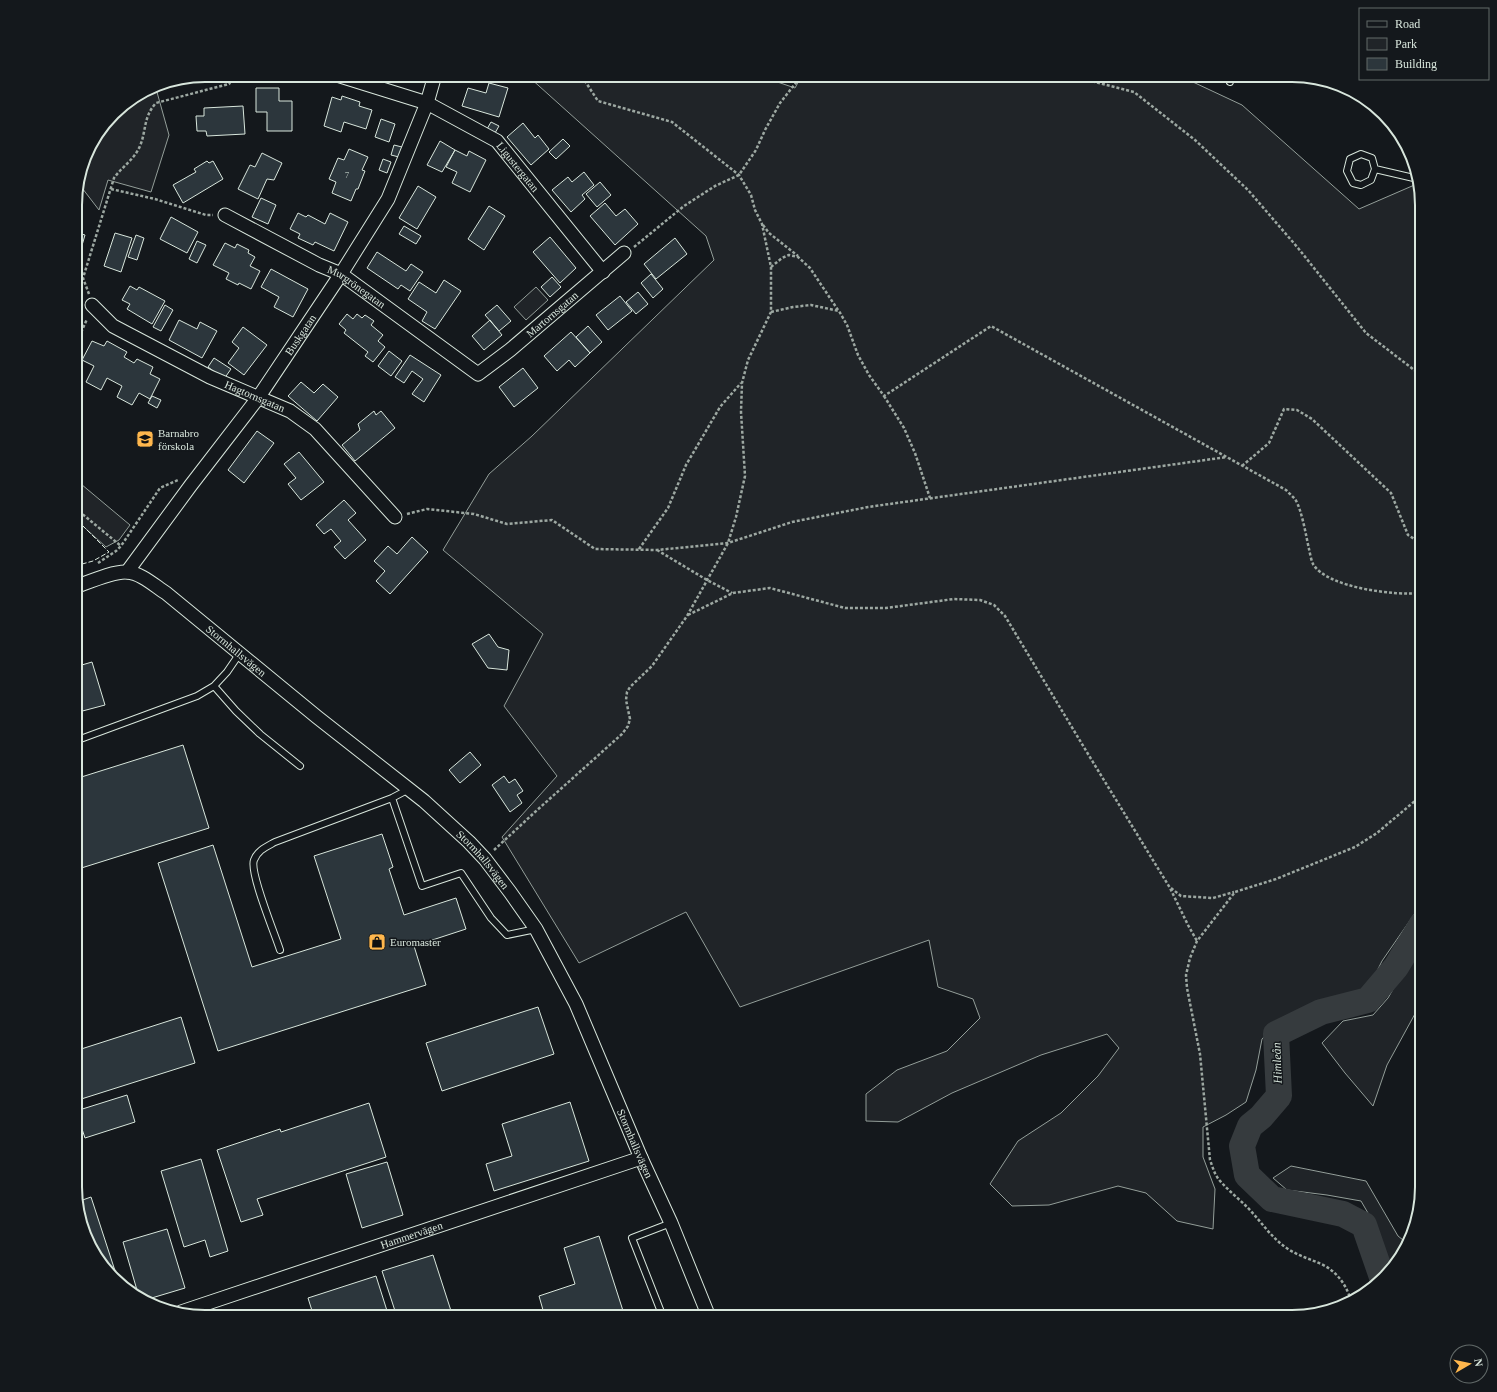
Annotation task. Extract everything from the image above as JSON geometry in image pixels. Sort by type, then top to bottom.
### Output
[{"type":"street","name":"Ligustergatan","points":[[360,82],[427,103],[497,141],[603,272]]},
{"type":"street","name":"Buskgatan","points":[[127,572],[258,398],[341,274],[388,199],[427,103],[433,82]]},
{"type":"street","name":"Murgrönegatan","points":[[225,215],[320,265],[341,274],[478,374]]},
{"type":"street","name":"Martornsgatan","points":[[478,374],[510,350],[624,254]]},
{"type":"street","name":"Hagtornsgatan","points":[[92,305],[113,326],[210,377],[290,411],[315,429],[395,517]]},
{"type":"street","points":[[82,585],[107,576],[127,572]]},
{"type":"street","name":"Stormhallsvägen","points":[[127,572],[140,576],[166,593],[409,789],[446,820],[485,859],[536,929],[576,1004],[641,1158],[671,1223],[706,1310]]},
{"type":"street","name":"Hammervägen","points":[[190,1309],[641,1158]]},
{"type":"lane","points":[[1361,154],[1372,158],[1375,169],[1371,180],[1361,185],[1353,183],[1346,171],[1350,159],[1361,154]]},
{"type":"lane","points":[[1375,169],[1412,178]]},
{"type":"lane","points":[[82,738],[197,696],[214,686],[227,672],[240,654]]},
{"type":"lane","points":[[214,686],[236,711],[260,734],[300,766]]},
{"type":"lane","points":[[280,950],[254,875],[253,861],[260,851],[275,842],[392,798],[409,789]]},
{"type":"lane","points":[[392,798],[422,886],[461,873],[491,918],[507,935],[536,929]]},
{"type":"lane","points":[[660,1310],[632,1238],[671,1223]]},
{"type":"path","points":[[82,329],[92,305],[83,278],[114,178],[118,172],[134,157],[139,148],[146,119],[152,108],[156,103],[229,84],[230,82]]},
{"type":"path","points":[[586,82],[598,101],[672,122],[739,175],[751,195],[755,210],[762,224],[769,233],[810,268],[847,324],[858,355],[869,375],[904,428],[930,498]]},
{"type":"path","points":[[624,254],[684,206],[715,186],[739,175],[756,150],[780,103],[796,82]]},
{"type":"path","points":[[1095,82],[1134,92],[1195,140],[1248,190],[1298,248],[1366,333],[1415,371]]},
{"type":"path","points":[[111,189],[155,199],[206,215],[225,215]]},
{"type":"path","points":[[485,859],[622,734],[628,726],[630,720],[626,700],[627,692],[630,687],[652,666],[687,616],[728,542],[736,517],[745,476],[741,412],[742,383],[748,360],[771,312],[771,268],[762,224]]},
{"type":"path","points":[[771,268],[782,258],[789,256],[798,257]]},
{"type":"path","points":[[771,312],[811,305],[839,311]]},
{"type":"path","points":[[884,396],[991,326],[1286,490],[1295,500],[1303,522],[1313,564],[1324,574],[1343,583],[1378,592],[1415,594]]},
{"type":"path","points":[[639,550],[668,508],[686,465],[720,407],[742,383]]},
{"type":"path","points":[[1242,466],[1269,442],[1284,409],[1297,410],[1312,420],[1391,494],[1408,534],[1415,539]]},
{"type":"path","points":[[395,517],[427,509],[474,514],[507,524],[552,520],[595,549],[657,550],[728,542],[792,522],[868,507],[1227,457]]},
{"type":"path","points":[[96,564],[121,546],[160,488],[176,480],[188,482],[192,485]]},
{"type":"path","points":[[82,514],[121,546]]},
{"type":"path","points":[[657,550],[707,580],[733,593]]},
{"type":"path","points":[[687,616],[733,593],[770,588],[845,608],[886,608],[954,599],[980,600],[994,605],[1005,616],[1170,888],[1188,925],[1198,941]]},
{"type":"path","points":[[1170,888],[1182,896],[1213,898],[1276,879],[1355,847],[1378,833],[1415,801]]},
{"type":"path","points":[[1235,892],[1198,941],[1190,958],[1186,975],[1187,988],[1200,1054],[1210,1160],[1214,1172],[1220,1182],[1249,1208],[1270,1235],[1287,1248],[1306,1259],[1323,1264],[1337,1276],[1347,1288],[1349,1296]]},
{"type":"green space","points":[[535,82],[777,82],[795,88],[798,82],[1193,82],[1242,105],[1359,209],[1413,185],[1415,197],[1415,913],[1382,961],[1368,989],[1283,1017],[1262,1039],[1256,1070],[1246,1102],[1203,1127],[1203,1157],[1215,1189],[1213,1229],[1177,1221],[1146,1193],[1118,1186],[1049,1205],[1012,1206],[990,1184],[1018,1141],[1061,1113],[1098,1076],[1119,1048],[1107,1034],[1041,1055],[952,1093],[898,1122],[866,1121],[866,1094],[897,1070],[947,1051],[980,1018],[973,999],[938,987],[929,940],[740,1007],[686,912],[579,963],[502,837],[557,776],[504,706],[543,634],[443,550],[489,474],[532,436],[714,260],[706,236]]},
{"type":"green space","points":[[157,92],[169,135],[151,192],[108,180],[99,210],[83,189],[86,173],[98,143],[112,124],[124,112],[143,98]]},
{"type":"green space","points":[[536,287],[548,300],[526,320],[514,307]]},
{"type":"green space","points":[[82,485],[130,525],[119,540],[106,547],[82,525]]},
{"type":"green space","points":[[1415,951],[1415,1014],[1387,1065],[1373,1106],[1322,1043],[1343,1021],[1373,1015],[1388,998]]},
{"type":"green space","points":[[1291,1166],[1366,1181],[1398,1236],[1403,1240],[1399,1249],[1389,1262],[1379,1232],[1361,1201],[1287,1190],[1273,1178]]},
{"type":"building","points":[[489,83],[508,88],[499,117],[462,106],[468,88],[486,93]]},
{"type":"building","points":[[256,88],[279,88],[279,101],[292,101],[292,131],[267,131],[267,112],[256,112]]},
{"type":"building","points":[[342,96],[360,102],[359,106],[372,110],[366,129],[344,122],[341,132],[324,126],[332,97],[341,100]]},
{"type":"building","points":[[243,106],[245,134],[207,136],[206,131],[197,131],[196,116],[204,116],[204,108]]},
{"type":"building","points":[[381,119],[395,124],[389,142],[375,137]]},
{"type":"building","points":[[491,122],[499,126],[495,133],[487,129]]},
{"type":"building","points":[[523,123],[535,138],[538,135],[549,149],[531,165],[507,137]]},
{"type":"building","points":[[563,139],[570,146],[556,159],[549,152]]},
{"type":"building","points":[[440,141],[455,150],[442,172],[427,165]]},
{"type":"building","points":[[394,145],[402,147],[399,157],[391,155]]},
{"type":"building","points":[[349,149],[368,157],[362,170],[365,171],[358,189],[356,189],[351,201],[332,193],[336,182],[329,179],[338,158],[344,160]]},
{"type":"building","points":[[455,150],[467,156],[469,151],[486,160],[470,192],[452,183],[457,172],[446,167]]},
{"type":"building","points":[[262,153],[282,163],[274,180],[267,179],[258,199],[238,189],[250,165],[255,167]]},
{"type":"building","points":[[383,159],[391,162],[387,173],[379,170]]},
{"type":"building","points":[[207,161],[209,163],[213,161],[223,179],[183,203],[173,185],[196,172],[194,169]]},
{"type":"building","points":[[584,172],[594,185],[582,195],[585,199],[571,212],[552,190],[568,177],[572,182]]},
{"type":"building","points":[[600,182],[611,195],[597,207],[586,194]]},
{"type":"building","points":[[418,186],[436,197],[417,229],[399,218]]},
{"type":"building","points":[[261,198],[276,205],[268,224],[252,217]]},
{"type":"building","points":[[605,203],[616,216],[625,209],[638,224],[615,245],[590,216]]},
{"type":"building","points":[[489,206],[505,216],[484,250],[468,239]]},
{"type":"building","points":[[298,213],[306,217],[308,215],[325,224],[330,213],[348,222],[334,251],[315,242],[313,245],[298,238],[300,234],[290,229]]},
{"type":"building","points":[[171,217],[198,232],[187,253],[160,239]]},
{"type":"building","points":[[404,226],[421,236],[416,244],[399,234]]},
{"type":"building","points":[[115,233],[132,238],[121,272],[104,266]]},
{"type":"building","points":[[82,234],[85,235],[82,245]]},
{"type":"building","points":[[136,235],[144,238],[137,260],[128,257]]},
{"type":"building","points":[[550,237],[576,268],[560,283],[533,252]]},
{"type":"building","points":[[675,238],[687,254],[656,279],[644,264]]},
{"type":"building","points":[[197,241],[206,245],[197,263],[189,259]]},
{"type":"building","points":[[225,243],[235,248],[237,244],[249,250],[248,253],[255,257],[250,266],[260,271],[251,289],[226,279],[229,273],[213,265]]},
{"type":"building","points":[[377,252],[406,271],[411,264],[423,272],[410,291],[401,285],[398,289],[367,268]]},
{"type":"building","points":[[271,269],[308,289],[293,317],[274,307],[279,297],[261,287]]},
{"type":"building","points":[[651,274],[663,289],[653,298],[641,283]]},
{"type":"building","points":[[552,277],[561,287],[550,297],[541,287]]},
{"type":"building","points":[[444,280],[461,291],[435,329],[422,321],[427,312],[408,299],[419,282],[436,293]]},
{"type":"building","points":[[130,286],[137,290],[139,287],[165,301],[152,324],[127,309],[130,304],[122,300]]},
{"type":"building","points":[[638,292],[648,304],[636,314],[626,302]]},
{"type":"building","points":[[620,296],[632,311],[608,330],[596,315]]},
{"type":"building","points":[[165,305],[173,310],[161,331],[153,327]]},
{"type":"building","points":[[497,305],[511,321],[499,331],[485,315]]},
{"type":"building","points":[[347,314],[353,319],[357,314],[362,318],[365,315],[374,321],[371,325],[383,335],[378,341],[385,347],[373,362],[365,356],[368,352],[344,333],[346,330],[339,324]]},
{"type":"building","points":[[179,320],[197,329],[200,322],[217,331],[202,358],[169,340]]},
{"type":"building","points":[[490,320],[502,335],[484,350],[472,336]]},
{"type":"building","points":[[588,326],[602,342],[590,353],[576,337]]},
{"type":"building","points":[[243,327],[267,345],[244,375],[228,363],[239,348],[232,342]]},
{"type":"building","points":[[571,332],[590,353],[575,367],[569,360],[557,371],[544,356]]},
{"type":"building","points":[[92,341],[104,346],[107,341],[127,352],[124,357],[134,363],[137,359],[153,367],[150,374],[160,379],[150,399],[139,393],[132,405],[117,397],[122,386],[107,378],[101,390],[86,382],[94,366],[82,360]]},
{"type":"building","points":[[389,351],[402,361],[391,376],[378,366]]},
{"type":"building","points":[[410,355],[441,375],[424,402],[412,394],[423,379],[412,371],[404,383],[395,377]]},
{"type":"building","points":[[214,358],[231,369],[224,379],[208,367]]},
{"type":"building","points":[[523,368],[538,388],[514,407],[499,387]]},
{"type":"building","points":[[301,382],[314,393],[323,384],[338,397],[317,421],[288,396]]},
{"type":"building","points":[[152,396],[161,400],[157,408],[148,403]]},
{"type":"building","points":[[374,411],[376,415],[381,411],[395,428],[355,461],[342,445],[360,430],[358,424]]},
{"type":"building","points":[[257,431],[274,443],[244,483],[228,470]]},
{"type":"building","points":[[299,452],[324,482],[301,500],[288,484],[296,478],[284,464]]},
{"type":"building","points":[[344,500],[356,513],[348,520],[366,540],[345,559],[334,547],[341,541],[331,529],[324,534],[316,525]]},
{"type":"building","points":[[412,537],[428,552],[390,594],[376,581],[385,571],[374,561],[388,546],[397,554]]},
{"type":"building","points":[[489,634],[498,647],[509,650],[507,670],[488,668],[472,644]]},
{"type":"building","points":[[92,662],[105,705],[82,711],[82,665]]},
{"type":"building","points":[[183,745],[209,828],[82,868],[82,777]]},
{"type":"building","points":[[470,752],[481,765],[460,783],[449,770]]},
{"type":"building","points":[[504,776],[509,783],[515,779],[523,791],[517,795],[522,803],[510,812],[492,785]]},
{"type":"building","name":"Euromaster","points":[[382,834],[393,867],[389,869],[404,915],[456,898],[466,929],[414,946],[426,985],[218,1051],[158,863],[213,845],[252,967],[341,939],[314,856]]},
{"type":"building","points":[[538,1007],[554,1054],[442,1091],[426,1043]]},
{"type":"building","points":[[181,1017],[195,1063],[82,1099],[82,1049]]},
{"type":"building","points":[[127,1095],[135,1122],[85,1138],[82,1129],[82,1109]]},
{"type":"building","points":[[570,1102],[589,1161],[494,1191],[486,1164],[512,1156],[502,1124]]},
{"type":"building","points":[[369,1103],[386,1157],[257,1199],[263,1215],[241,1222],[217,1150],[280,1129],[281,1132]]},
{"type":"building","points":[[201,1159],[228,1251],[210,1257],[205,1240],[184,1247],[161,1171]]},
{"type":"building","points":[[387,1162],[403,1215],[362,1228],[346,1174]]},
{"type":"building","points":[[91,1197],[115,1271],[98,1249],[91,1234],[84,1211],[83,1200]]},
{"type":"building","points":[[167,1229],[185,1288],[152,1298],[137,1289],[123,1242]]},
{"type":"building","points":[[599,1236],[623,1310],[543,1310],[539,1296],[575,1284],[564,1248]]},
{"type":"building","points":[[433,1255],[451,1310],[395,1310],[382,1271]]},
{"type":"building","points":[[376,1276],[387,1310],[312,1310],[308,1298]]},
{"type":"waterway","name":"Himleån","points":[[1380,1273],[1364,1225],[1343,1214],[1272,1199],[1247,1175],[1242,1146],[1250,1126],[1261,1117],[1279,1096],[1276,1034],[1321,1012],[1368,1000],[1396,967],[1415,936]]},
{"type":"fence","points":[[82,525],[109,552],[93,561],[82,564]]},
{"type":"place","name":"Barnabro förskola","points":[[145,439]]},
{"type":"place","name":"Euromaster","points":[[377,942]]}]
